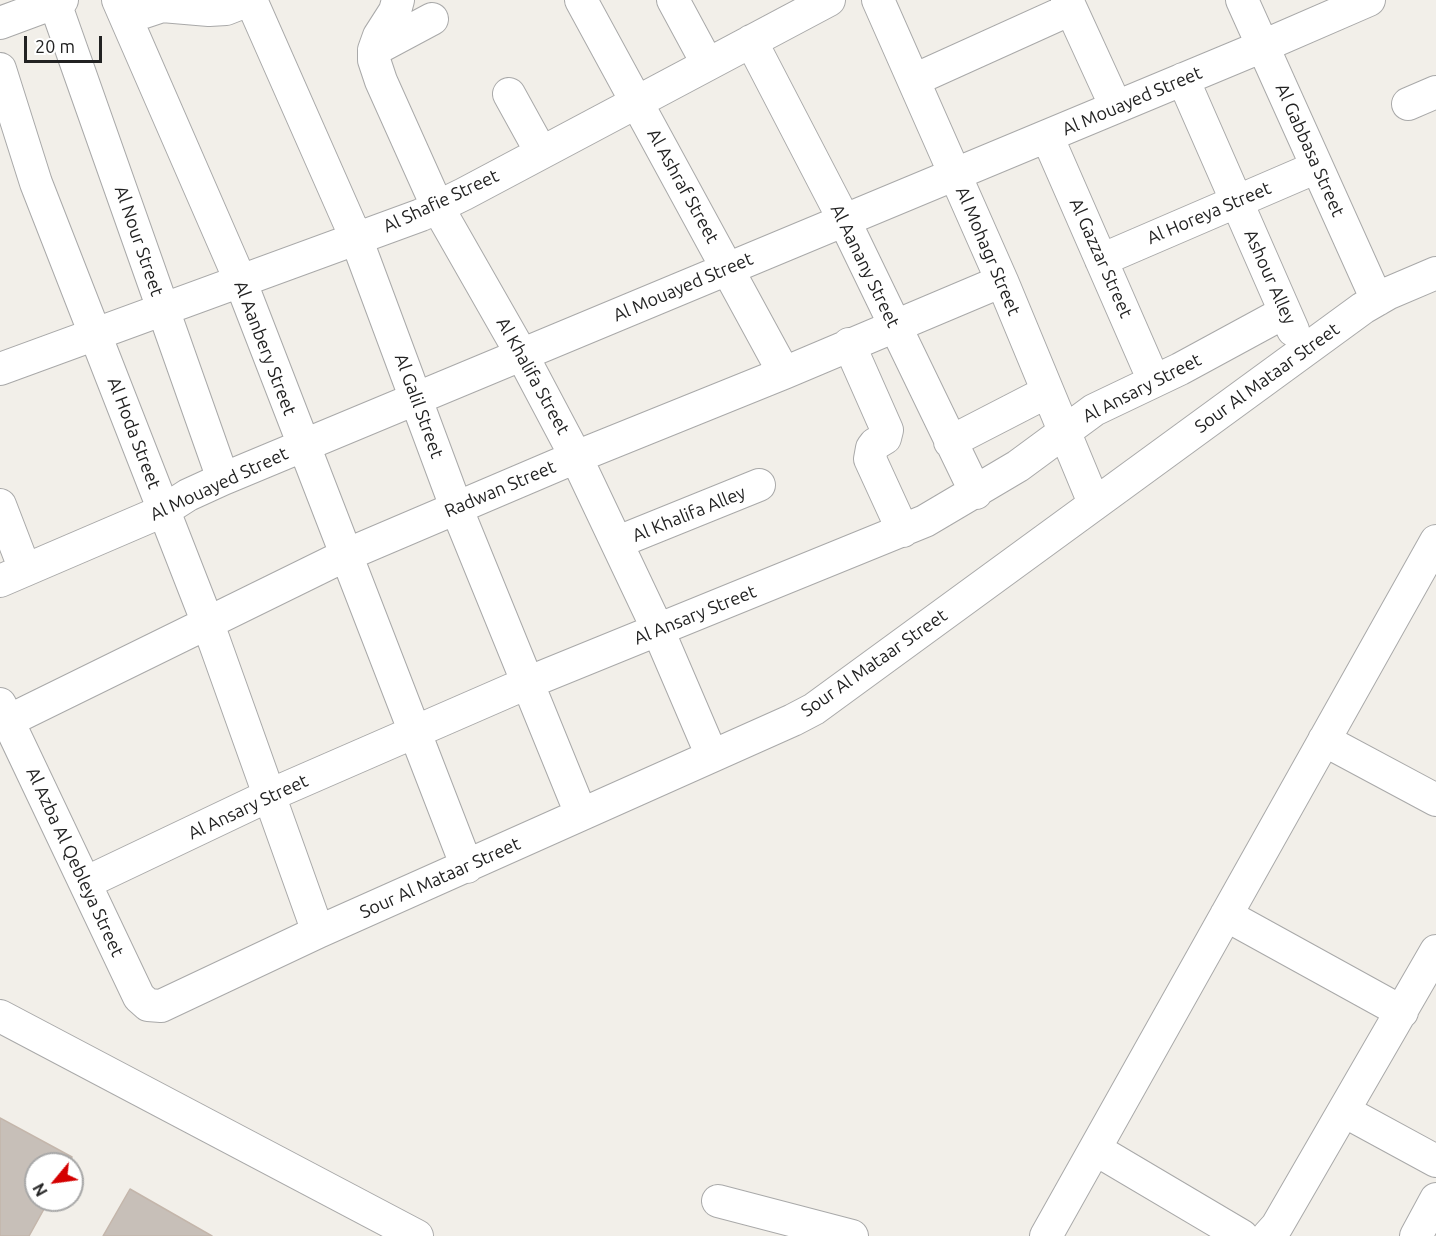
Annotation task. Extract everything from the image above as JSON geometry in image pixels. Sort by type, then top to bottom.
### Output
[{"type":"street","points":[[374,50],[379,36],[395,11],[398,0]]},
{"type":"street","name":"Al Ashraf Street","points":[[581,0],[784,373]]},
{"type":"street","points":[[674,0],[707,63]]},
{"type":"street","name":"Al Shafie Street","points":[[0,369],[421,215],[829,0]]},
{"type":"street","name":"Al Mohagr Street","points":[[878,0],[1002,280],[1094,503]]},
{"type":"street","name":"Al Gabbasa Street","points":[[1242,0],[1377,300]]},
{"type":"street","points":[[0,23],[59,1]]},
{"type":"street","name":"Al Nour Street","points":[[59,1],[223,479]]},
{"type":"street","name":"Al Mouayed Street","points":[[13,575],[163,511],[188,495],[303,445],[1263,46],[1365,1]]},
{"type":"street","points":[[122,9],[162,6],[209,10],[237,2]]},
{"type":"street","name":"Al Galil Street","points":[[237,2],[356,238],[456,507],[581,814]]},
{"type":"street","points":[[914,80],[1069,4],[1116,107]]},
{"type":"street","name":"Al Aanbery Street","points":[[122,9],[240,280],[467,867]]},
{"type":"street","points":[[374,50],[432,19]]},
{"type":"street","name":"Al Aanany Street","points":[[751,41],[844,220],[976,493]]},
{"type":"street","name":"Al Khalifa Street","points":[[374,50],[377,70],[437,206],[522,355],[576,457],[618,542],[712,756]]},
{"type":"street","name":"Al Hoda Street","points":[[0,69],[36,183],[64,259],[96,334],[207,621],[318,932]]},
{"type":"street","name":"Ashour Alley","points":[[1183,79],[1303,352]]},
{"type":"street","points":[[509,94],[541,152]]},
{"type":"street","name":"Al Gazzar Street","points":[[1047,136],[1154,381]]},
{"type":"street","name":"Al Horeya Street","points":[[1101,260],[1317,167]]},
{"type":"street","name":"Sour Al Mataar Street","points":[[160,1006],[318,932],[467,867],[814,709],[1094,503],[1377,300],[1436,273]]},
{"type":"street","name":"Radwan Street","points":[[4,712],[207,621],[345,555],[1002,280]]},
{"type":"street","name":"Al Ansary Street","points":[[85,883],[270,795],[528,683],[903,531],[976,493],[1018,466],[1094,410],[1285,312]]},
{"type":"street","points":[[849,345],[887,430],[885,438],[872,448],[870,459],[903,531]]},
{"type":"street","points":[[950,442],[1047,392]]},
{"type":"street","name":"Al Khalifa Alley","points":[[618,542],[759,485]]},
{"type":"street","points":[[0,505],[13,575]]},
{"type":"street","points":[[1046,1236],[1436,541]]},
{"type":"street","name":"Al Azba Al Qebleya Street","points":[[4,712],[139,997],[148,1005],[160,1006]]},
{"type":"street","points":[[1324,740],[1436,800]]},
{"type":"street","points":[[1226,915],[1416,1006]]},
{"type":"street","points":[[1268,1236],[1277,1226],[1344,1111],[1416,1006],[1436,951]]},
{"type":"street","points":[[0,1016],[417,1236]]},
{"type":"street","points":[[1344,1111],[1436,1161]]},
{"type":"street","points":[[1095,1149],[1242,1236]]},
{"type":"street","points":[[1416,1236],[1436,1199]]},
{"type":"street","points":[[717,1201],[852,1236]]},
{"type":"building","points":[[0,1118],[63,1152],[24,1152],[24,1212],[42,1212],[29,1236],[0,1236]]},
{"type":"building","points":[[130,1189],[212,1236],[103,1236]]}]
